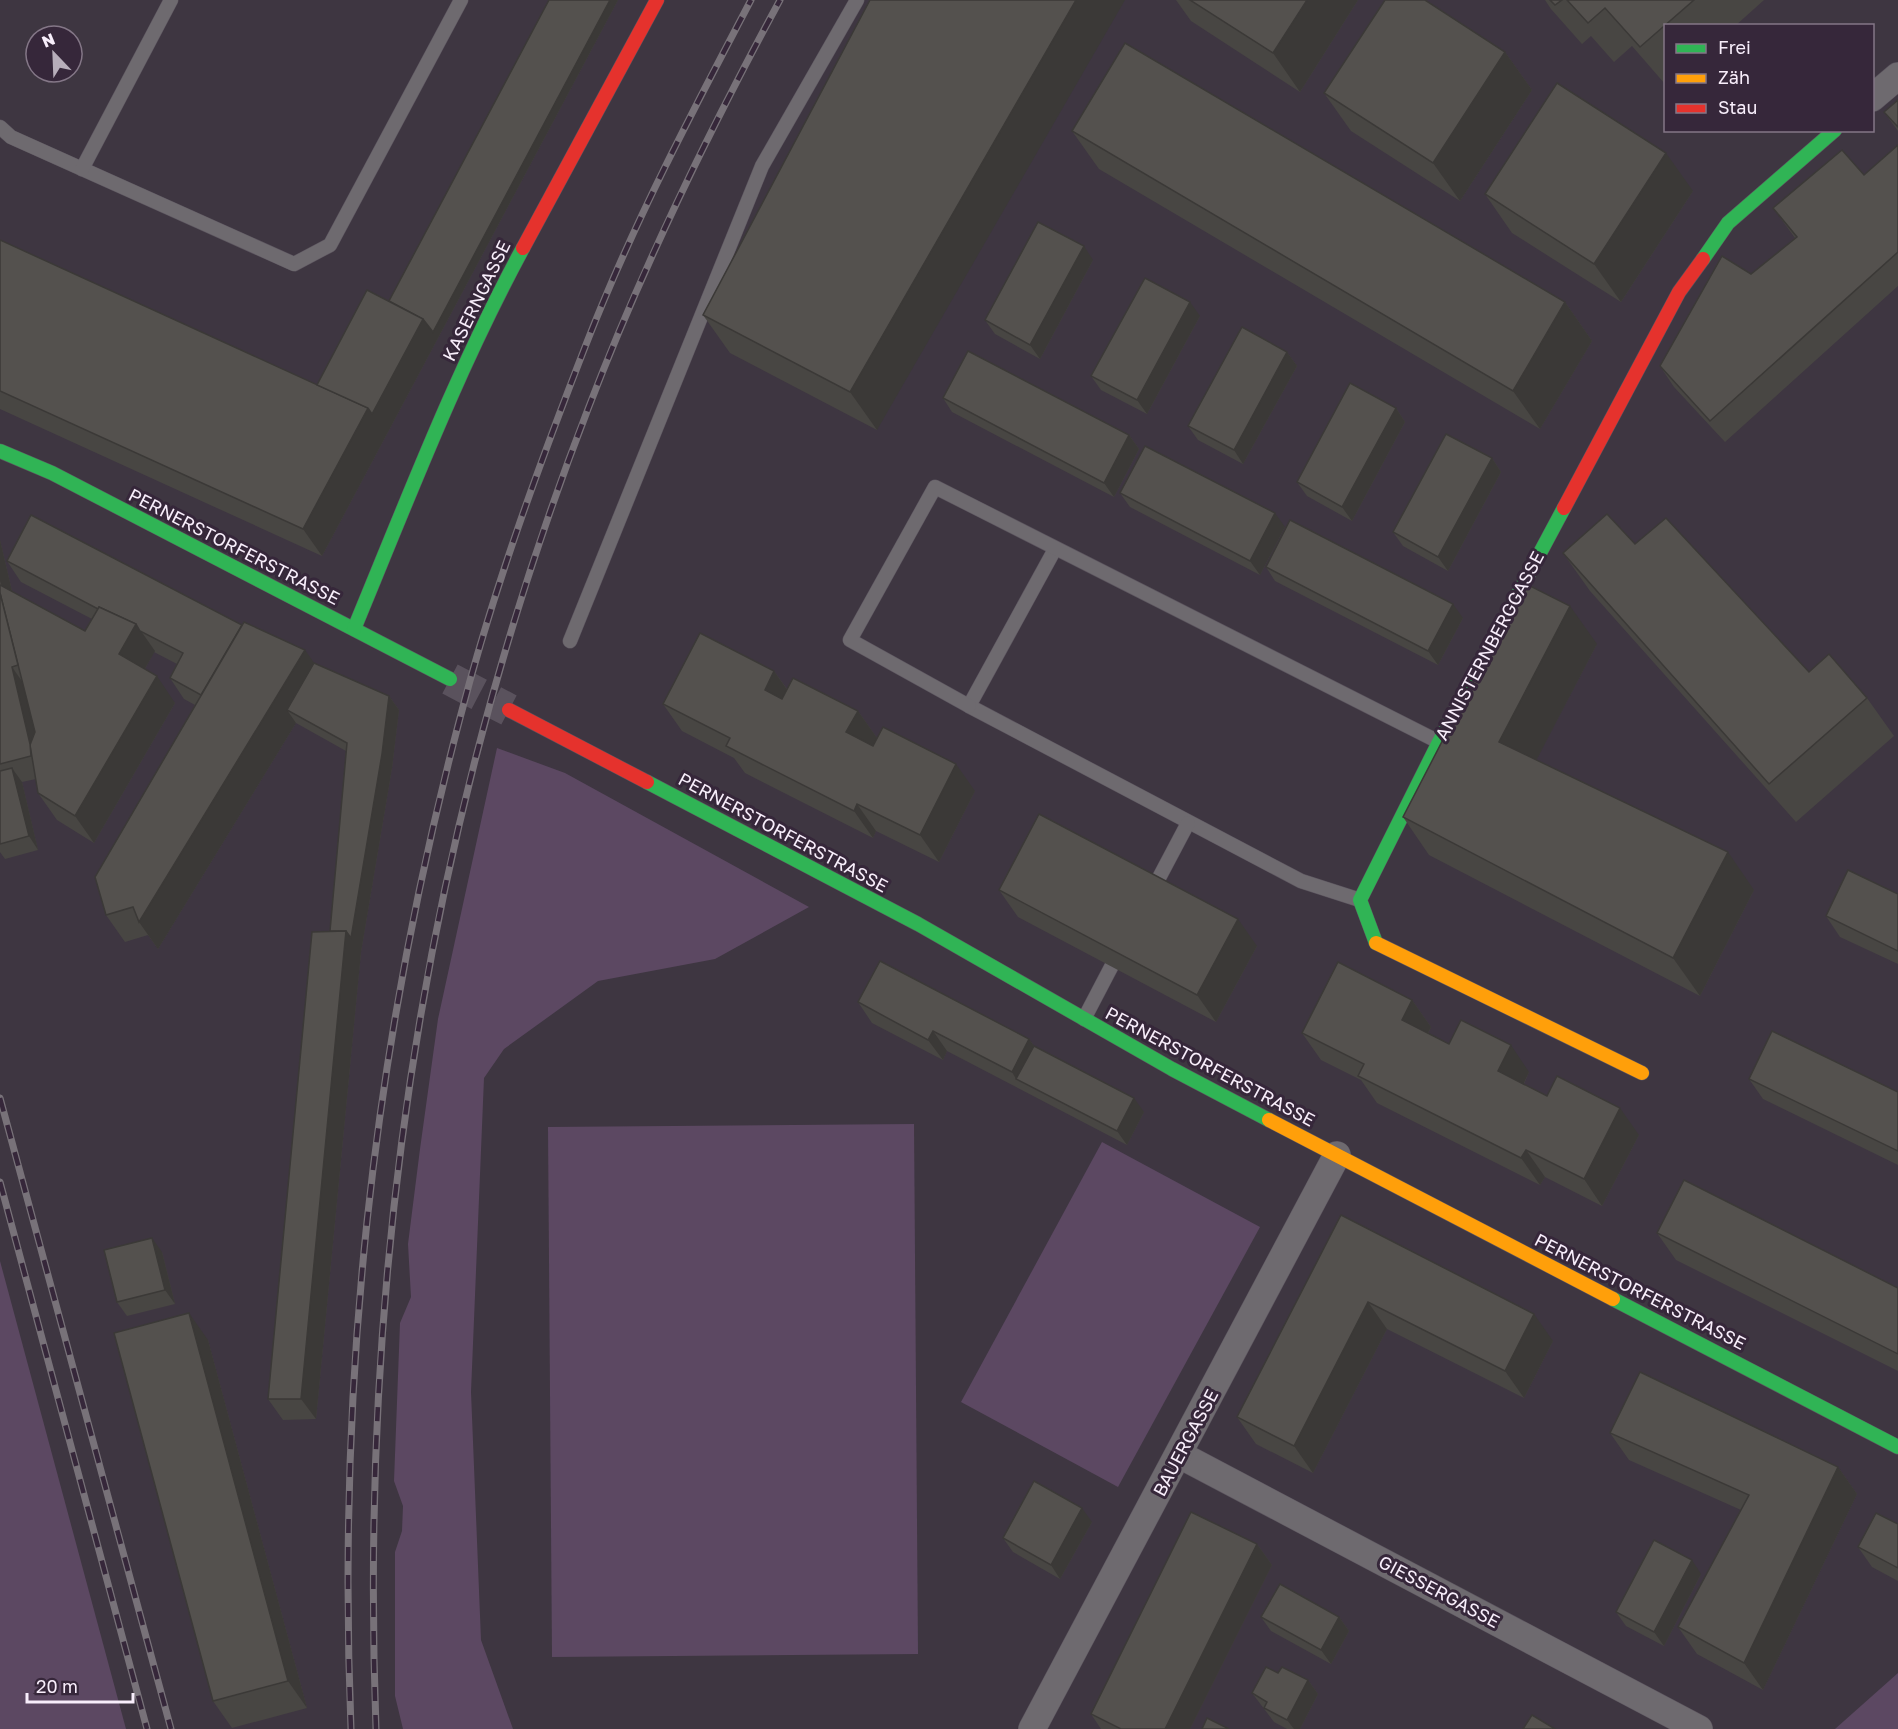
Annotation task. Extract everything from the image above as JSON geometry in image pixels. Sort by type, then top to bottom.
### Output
[{"type":"street","name":"KASERNGASSE","points":[[354,629],[431,442],[493,303],[657,0]]},
{"type":"street","points":[[1874,96],[1898,76]]},
{"type":"street","name":"ANNISTERNBERGGASSE","points":[[1360,900],[1439,741],[1678,292],[1728,223],[1833,132]]},
{"type":"street","name":"PERNERSTORFERSTRASSE","points":[[0,451],[52,473],[450,680]]},
{"type":"street","name":"PERNERSTORFERSTRASSE","points":[[509,710],[918,924],[1084,1019],[1337,1155],[1898,1447]]},
{"type":"street","points":[[1360,900],[1377,945],[1642,1073]]},
{"type":"street","name":"BAUERGASSE","points":[[1032,1729],[1180,1455],[1337,1155]]},
{"type":"street","name":"GIESSERGASSE","points":[[1180,1455],[1699,1729]]},
{"type":"lane","points":[[82,169],[171,0]]},
{"type":"lane","points":[[0,126],[11,136],[294,264],[330,245],[461,0]]},
{"type":"lane","points":[[570,641],[762,166],[857,0]]},
{"type":"lane","points":[[1360,900],[1301,881],[969,706],[850,640],[935,487],[1439,741]]},
{"type":"lane","points":[[969,706],[1055,549]]},
{"type":"lane","points":[[1143,906],[1188,823]]},
{"type":"lane","points":[[1084,1019],[1127,938]]},
{"type":"shaded area","points":[[497,748],[565,773],[809,907],[715,959],[598,981],[504,1049],[484,1078],[471,1392],[481,1640],[513,1729],[403,1729],[395,1696],[395,1552],[402,1531],[403,1506],[394,1481],[400,1323],[411,1297],[408,1244],[438,1019]]},
{"type":"shaded area","points":[[914,1124],[918,1654],[552,1657],[548,1127]]},
{"type":"shaded area","points":[[1102,1142],[1260,1227],[1118,1487],[961,1402]]},
{"type":"shaded area","points":[[0,1261],[126,1729],[0,1729]]},
{"type":"shaded area","points":[[1898,1673],[1898,1729],[1835,1729]]},
{"type":"building","points":[[549,0],[610,0],[433,332],[423,319],[389,301]]},
{"type":"building","points":[[870,0],[1076,0],[850,392],[703,315]]},
{"type":"building","points":[[1190,0],[1307,0],[1273,53]]},
{"type":"building","points":[[1385,0],[1425,0],[1505,52],[1433,163],[1324,93]]},
{"type":"building","points":[[1550,0],[1562,0],[1555,5]]},
{"type":"building","points":[[1567,0],[1694,0],[1640,47],[1605,8],[1588,23]]},
{"type":"building","points":[[1125,43],[1565,302],[1513,391],[1072,131]]},
{"type":"building","points":[[1557,83],[1666,153],[1594,264],[1485,194]]},
{"type":"building","points":[[1898,100],[1898,127],[1884,112]]},
{"type":"building","points":[[1898,145],[1898,252],[1710,421],[1660,366],[1722,256],[1751,274],[1797,237],[1773,208],[1842,150],[1864,175]]},
{"type":"building","points":[[1038,222],[1084,246],[1030,345],[985,320]]},
{"type":"building","points":[[0,240],[368,408],[303,529],[0,391]]},
{"type":"building","points":[[1145,278],[1190,302],[1137,400],[1091,376]]},
{"type":"building","points":[[367,290],[423,319],[372,414],[368,408],[317,385]]},
{"type":"building","points":[[1242,327],[1287,352],[1234,450],[1188,426]]},
{"type":"building","points":[[968,351],[1129,435],[1104,483],[943,398]]},
{"type":"building","points":[[1350,383],[1396,408],[1342,507],[1297,482]]},
{"type":"building","points":[[1446,434],[1492,458],[1438,557],[1393,532]]},
{"type":"building","points":[[1145,446],[1275,513],[1250,561],[1120,493]]},
{"type":"building","points":[[1607,514],[1635,544],[1666,518],[1809,672],[1829,654],[1867,698],[1769,784],[1563,553]]},
{"type":"building","points":[[31,515],[242,625],[201,695],[170,678],[183,653],[140,631],[136,624],[99,607],[98,609],[7,561]]},
{"type":"building","points":[[1290,520],[1453,604],[1428,651],[1266,567]]},
{"type":"building","points":[[1524,583],[1570,606],[1499,742],[1728,852],[1673,958],[1403,817]]},
{"type":"building","points":[[0,585],[85,631],[99,607],[136,624],[119,654],[157,676],[75,816],[38,793],[30,745],[35,732],[0,593]]},
{"type":"building","points":[[0,593],[18,665],[12,667],[31,756],[0,764]]},
{"type":"building","points":[[244,622],[305,650],[139,922],[133,907],[106,915],[95,877]]},
{"type":"building","points":[[700,633],[774,671],[765,690],[782,699],[793,678],[858,711],[846,732],[873,746],[883,727],[956,764],[920,835],[857,804],[854,811],[726,746],[730,738],[663,704]]},
{"type":"building","points":[[314,663],[389,696],[382,754],[351,938],[346,931],[330,931],[347,743],[287,710]]},
{"type":"building","points":[[12,768],[29,836],[0,844],[0,771]]},
{"type":"building","points":[[1039,814],[1238,919],[1197,995],[999,890]]},
{"type":"building","points":[[1848,870],[1898,894],[1898,951],[1826,916]]},
{"type":"building","points":[[346,931],[301,1399],[268,1399],[312,932]]},
{"type":"building","points":[[880,961],[1029,1039],[1012,1072],[933,1031],[928,1040],[858,1002]]},
{"type":"building","points":[[1338,962],[1412,1000],[1402,1020],[1449,1044],[1461,1020],[1511,1045],[1498,1071],[1547,1096],[1557,1076],[1620,1108],[1584,1179],[1526,1150],[1521,1158],[1358,1076],[1364,1064],[1302,1033]]},
{"type":"building","points":[[1772,1031],[1898,1092],[1898,1151],[1749,1079]]},
{"type":"building","points":[[1034,1046],[1134,1098],[1117,1131],[1016,1079]]},
{"type":"building","points":[[1684,1180],[1898,1288],[1898,1354],[1657,1233]]},
{"type":"building","points":[[1341,1215],[1534,1314],[1505,1371],[1368,1302],[1294,1446],[1237,1417]]},
{"type":"building","points":[[152,1238],[165,1290],[117,1302],[104,1250]]},
{"type":"building","points":[[189,1313],[288,1681],[213,1701],[114,1333]]},
{"type":"building","points":[[1640,1372],[1838,1467],[1744,1663],[1678,1627],[1749,1495],[1610,1433]]},
{"type":"building","points":[[1034,1481],[1082,1508],[1051,1565],[1003,1538]]},
{"type":"building","points":[[1191,1512],[1257,1544],[1165,1729],[1121,1729],[1091,1714]]},
{"type":"building","points":[[1876,1513],[1898,1524],[1898,1568],[1858,1547]]},
{"type":"building","points":[[1654,1540],[1692,1560],[1654,1632],[1616,1612]]},
{"type":"building","points":[[1280,1584],[1339,1617],[1321,1650],[1261,1617]]},
{"type":"building","points":[[1266,1667],[1278,1673],[1282,1667],[1308,1680],[1287,1720],[1264,1708],[1267,1702],[1252,1693]]},
{"type":"building","points":[[1532,1715],[1555,1729],[1523,1729]]},
{"type":"building","points":[[1207,1718],[1229,1729],[1202,1729]]},
{"type":"tunnel","points":[[450,679],[509,710]]},
{"type":"railway","points":[[351,1729],[348,1600],[350,1472],[356,1346],[367,1219],[383,1094],[404,968],[429,843],[460,718],[487,623],[534,481],[569,388],[605,298],[644,211],[685,126],[751,0]]},
{"type":"railway","points":[[376,1729],[373,1559],[379,1391],[392,1224],[414,1058],[444,893],[483,730],[531,569],[588,409],[653,253],[727,100],[780,0]]},
{"type":"railway","points":[[0,1098],[171,1729]]},
{"type":"railway","points":[[0,1182],[147,1729]]},
{"type":"traffic: fast","points":[[1703,259],[1728,223],[1833,132]]},
{"type":"traffic: fast","points":[[354,629],[454,388],[523,248]]},
{"type":"traffic: fast","points":[[0,451],[52,473],[450,679]]},
{"type":"traffic: fast","points":[[1376,943],[1360,900],[1439,742],[1564,508]]},
{"type":"traffic: fast","points":[[647,782],[918,924],[1172,1069],[1269,1120]]},
{"type":"traffic: fast","points":[[1613,1299],[1898,1447]]},
{"type":"traffic: slow","points":[[1376,943],[1642,1073]]},
{"type":"traffic: slow","points":[[1269,1120],[1613,1299]]},
{"type":"traffic: jam","points":[[523,248],[657,0]]},
{"type":"traffic: jam","points":[[1564,508],[1679,292],[1703,259]]},
{"type":"traffic: jam","points":[[509,710],[647,782]]}]
